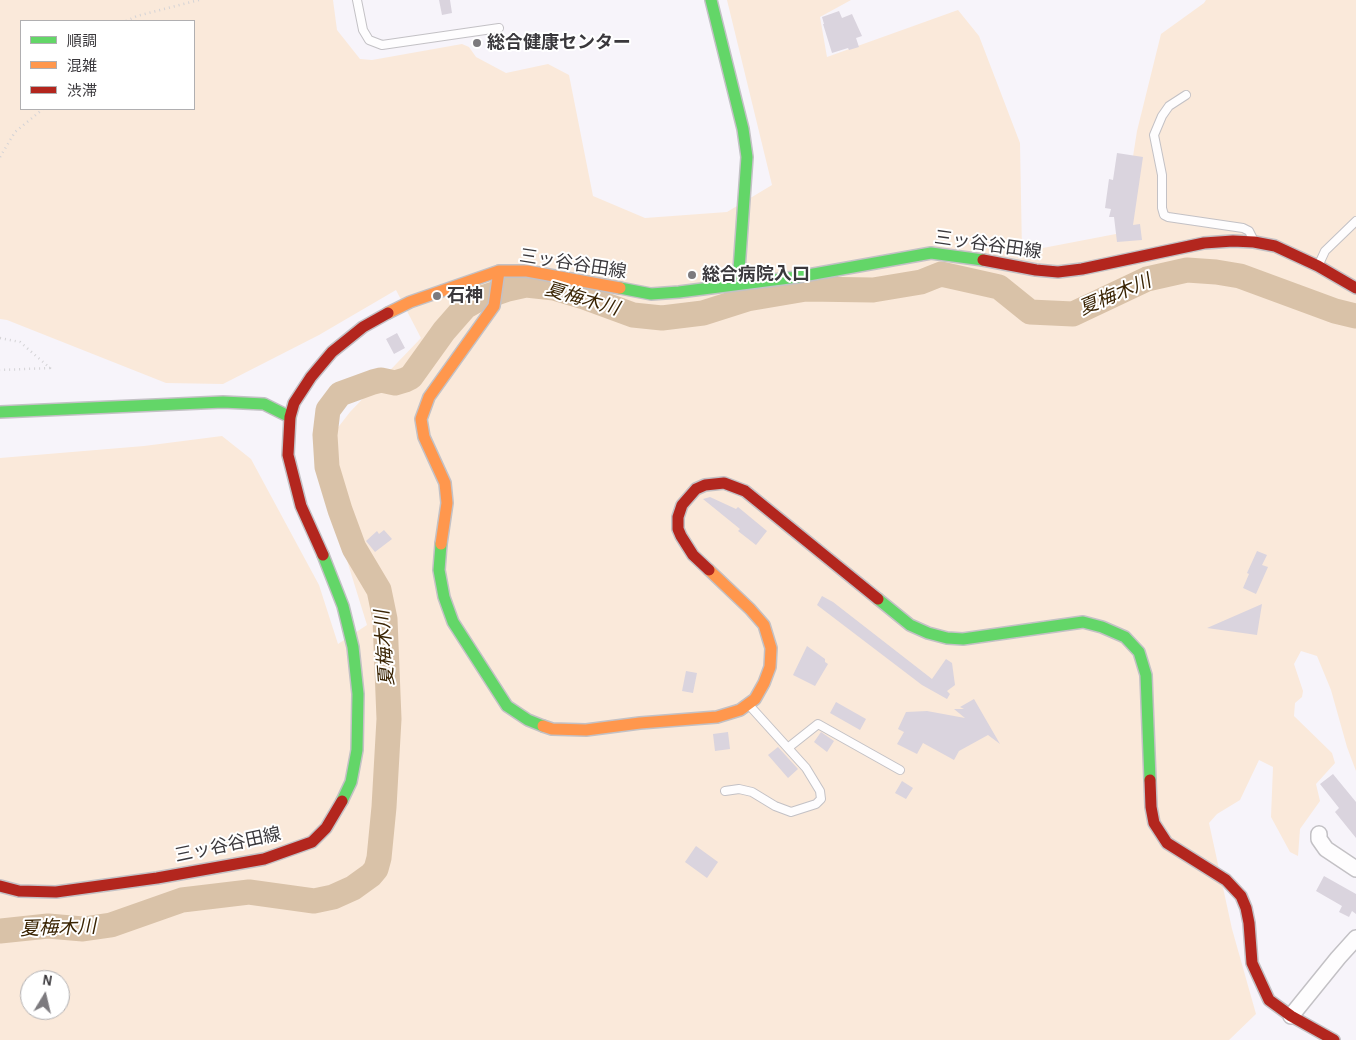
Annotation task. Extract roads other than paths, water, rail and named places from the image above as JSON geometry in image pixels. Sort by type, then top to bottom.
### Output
[{"type":"main road","points":[[711,0],[743,129],[747,157],[745,208],[738,284]]},
{"type":"main road","name":"三ッ谷谷田線","points":[[0,886],[20,891],[56,892],[157,878],[264,859],[312,842],[326,828],[337,811],[351,782],[357,750],[358,694],[353,647],[343,606],[327,563],[301,506],[288,455],[290,417],[294,403],[311,377],[332,352],[363,327],[410,302],[464,282],[499,274],[527,271],[651,294],[797,278],[931,253],[1058,272],[1082,269],[1204,243],[1234,241],[1275,246],[1318,266],[1356,288]]},
{"type":"main road","points":[[499,274],[494,306],[429,397],[421,419],[424,437],[446,483],[448,503],[441,541],[439,570],[444,597],[453,622],[507,706],[528,720],[552,729],[586,730],[640,723],[717,717],[740,710],[755,699],[770,668],[770,648],[764,625],[750,608],[693,555],[678,529],[678,518],[682,505],[696,489],[705,485],[724,483],[745,491],[910,625],[928,633],[947,638],[963,639],[1083,622],[1125,636],[1138,652],[1146,675],[1151,807],[1154,823],[1167,843],[1226,880],[1241,896],[1246,908],[1249,924],[1252,963],[1270,1000],[1290,1016],[1334,1040]]},
{"type":"main road","points":[[0,412],[224,402],[264,404],[290,417]]},
{"type":"main road","points":[[262,418],[290,417]]},
{"type":"street","points":[[1318,834],[1326,850],[1356,868]]},
{"type":"street","points":[[1290,1016],[1356,938]]},
{"type":"lane","points":[[357,0],[363,30],[369,40],[382,45],[499,28]]},
{"type":"lane","points":[[1186,95],[1169,106],[1162,116],[1154,135],[1162,175],[1162,208],[1164,215],[1243,228],[1249,231],[1254,242]]},
{"type":"lane","points":[[1318,266],[1326,250],[1356,221]]},
{"type":"lane","points":[[725,791],[739,789],[752,792],[775,806],[791,812],[816,804],[820,799],[820,791],[806,768],[749,705]]},
{"type":"lane","points":[[789,747],[818,724],[900,770]]},
{"type":"waterway","name":"夏梅木川","points":[[0,931],[48,926],[83,929],[111,925],[182,900],[249,892],[314,901],[333,897],[353,888],[376,869],[379,858],[384,807],[389,719],[385,619],[379,590],[354,548],[327,467],[325,435],[328,410],[340,394],[381,380],[395,383],[411,377],[444,331],[465,307],[479,299],[526,285],[554,288],[633,315],[662,318],[703,313],[747,299],[806,289],[873,290],[921,282],[941,274],[999,287],[1030,312],[1073,314],[1147,279],[1187,270],[1240,276],[1335,311],[1356,316]]},
{"type":"place","name":"総合健康センター","points":[[477,43]]},
{"type":"place","name":"総合病院入口","points":[[692,275]]},
{"type":"place","name":"石神","points":[[437,296]]}]
